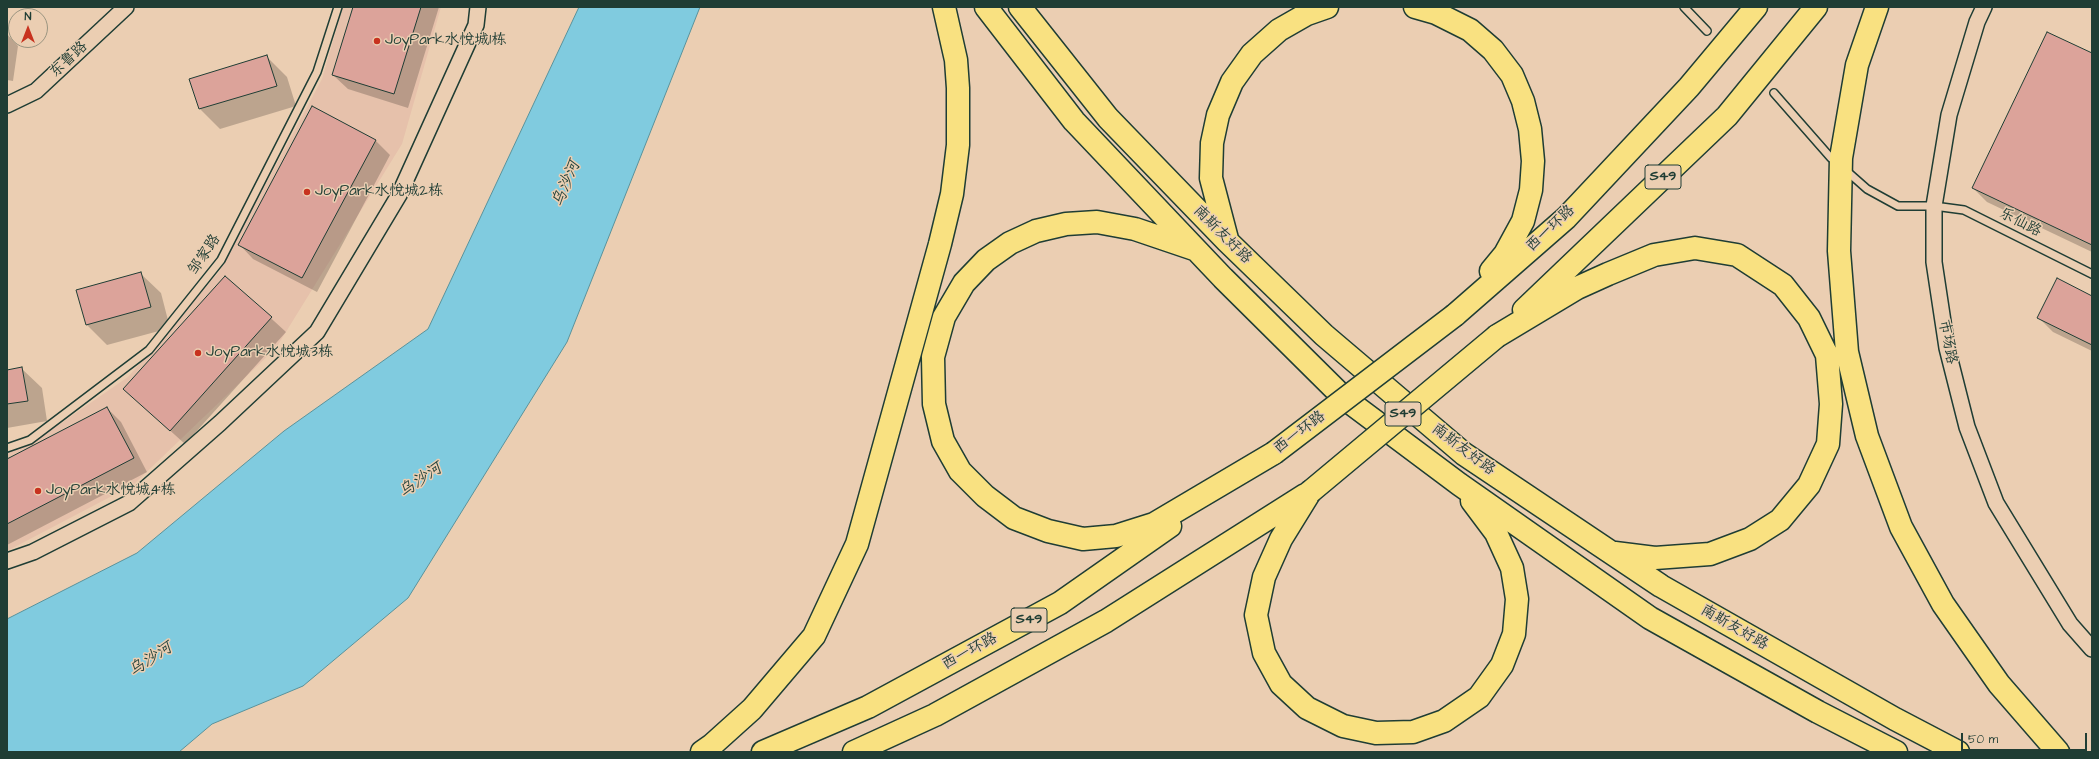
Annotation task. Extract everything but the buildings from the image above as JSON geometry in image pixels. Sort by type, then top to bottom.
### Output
[{"type":"highway","points":[[702,752],[712,745],[752,709],[814,636],[857,544],[940,244],[952,194],[958,145],[958,88],[956,60],[944,7]]},
{"type":"highway","name":"南斯友好路","points":[[986,7],[1074,121],[1197,250],[1344,398],[1459,484],[1650,618],[1818,712],[1896,752]]},
{"type":"highway","name":"南斯友好路","points":[[1020,7],[1108,118],[1227,241],[1324,335],[1464,454],[1661,586],[1895,719],[1958,752]]},
{"type":"highway","points":[[1227,241],[1211,178],[1212,143],[1218,114],[1232,82],[1252,54],[1279,30],[1307,14],[1327,7]]},
{"type":"highway","points":[[1415,7],[1436,13],[1470,30],[1493,50],[1512,75],[1523,101],[1530,129],[1533,161],[1531,190],[1523,221],[1505,254],[1455,316]]},
{"type":"highway","name":"西一环路","points":[[763,752],[868,708],[1060,603],[1274,453],[1455,316],[1566,218],[1689,87],[1756,7]]},
{"type":"highway","name":"S49","points":[[854,752],[935,715],[1106,621],[1310,492],[1497,336],[1727,116],[1816,7]]},
{"type":"highway","points":[[1878,7],[1856,65],[1841,158],[1839,251],[1848,352],[1867,436],[1901,527],[1943,604],[1999,684],[2058,752]]},
{"type":"highway","points":[[1197,250],[1135,229],[1098,222],[1066,224],[1036,231],[1010,243],[986,260],[964,283],[944,317],[933,357],[934,404],[943,441],[960,471],[984,496],[1014,518],[1048,531],[1083,539],[1116,536],[1154,524],[1274,453]]},
{"type":"highway","points":[[1497,336],[1577,288],[1608,274],[1654,255],[1695,248],[1737,255],[1783,285],[1809,318],[1827,355],[1832,404],[1828,444],[1809,485],[1780,520],[1750,539],[1710,554],[1656,558],[1611,553]]},
{"type":"highway","points":[[1310,492],[1281,539],[1264,577],[1256,615],[1264,653],[1281,684],[1307,708],[1344,726],[1376,733],[1413,732],[1444,721],[1479,697],[1502,665],[1514,634],[1517,599],[1512,568],[1496,533],[1459,484]]},
{"type":"street","name":"东鲁路","points":[[7,105],[36,91],[126,7]]},
{"type":"street","points":[[7,561],[34,552],[129,503],[220,423],[317,332],[398,195],[476,25],[478,7]]},
{"type":"street","name":"市场路","points":[[1984,7],[1977,22],[1949,115],[1934,206],[1934,262],[1946,340],[1967,427],[1996,503],[2070,624],[2092,649]]},
{"type":"lane","name":"邹家路","points":[[7,448],[30,440],[149,350],[221,260],[317,72],[338,7]]},
{"type":"lane","points":[[1684,7],[1707,31]]},
{"type":"lane","points":[[1774,93],[1831,158]]},
{"type":"lane","name":"乐仙路","points":[[1850,174],[1867,189],[1898,206],[1934,206],[1964,210],[2092,274]]},
{"type":"shaded area","points":[[343,7],[441,7],[402,144],[276,348],[133,485],[7,551],[7,451],[41,437],[128,377],[219,272],[322,79]]},
{"type":"water","name":"乌沙河","points":[[579,7],[700,7],[567,342],[408,598],[303,686],[212,724],[179,752],[7,752],[7,619],[137,553],[284,431],[428,329]]},
{"type":"place","name":"JoyPark水悦城1栋","points":[[377,41]]},
{"type":"place","name":"JoyPark水悦城2栋","points":[[307,192]]},
{"type":"place","name":"JoyPark水悦城3栋","points":[[198,353]]},
{"type":"place","name":"JoyPark水悦城4栋","points":[[38,491]]}]
